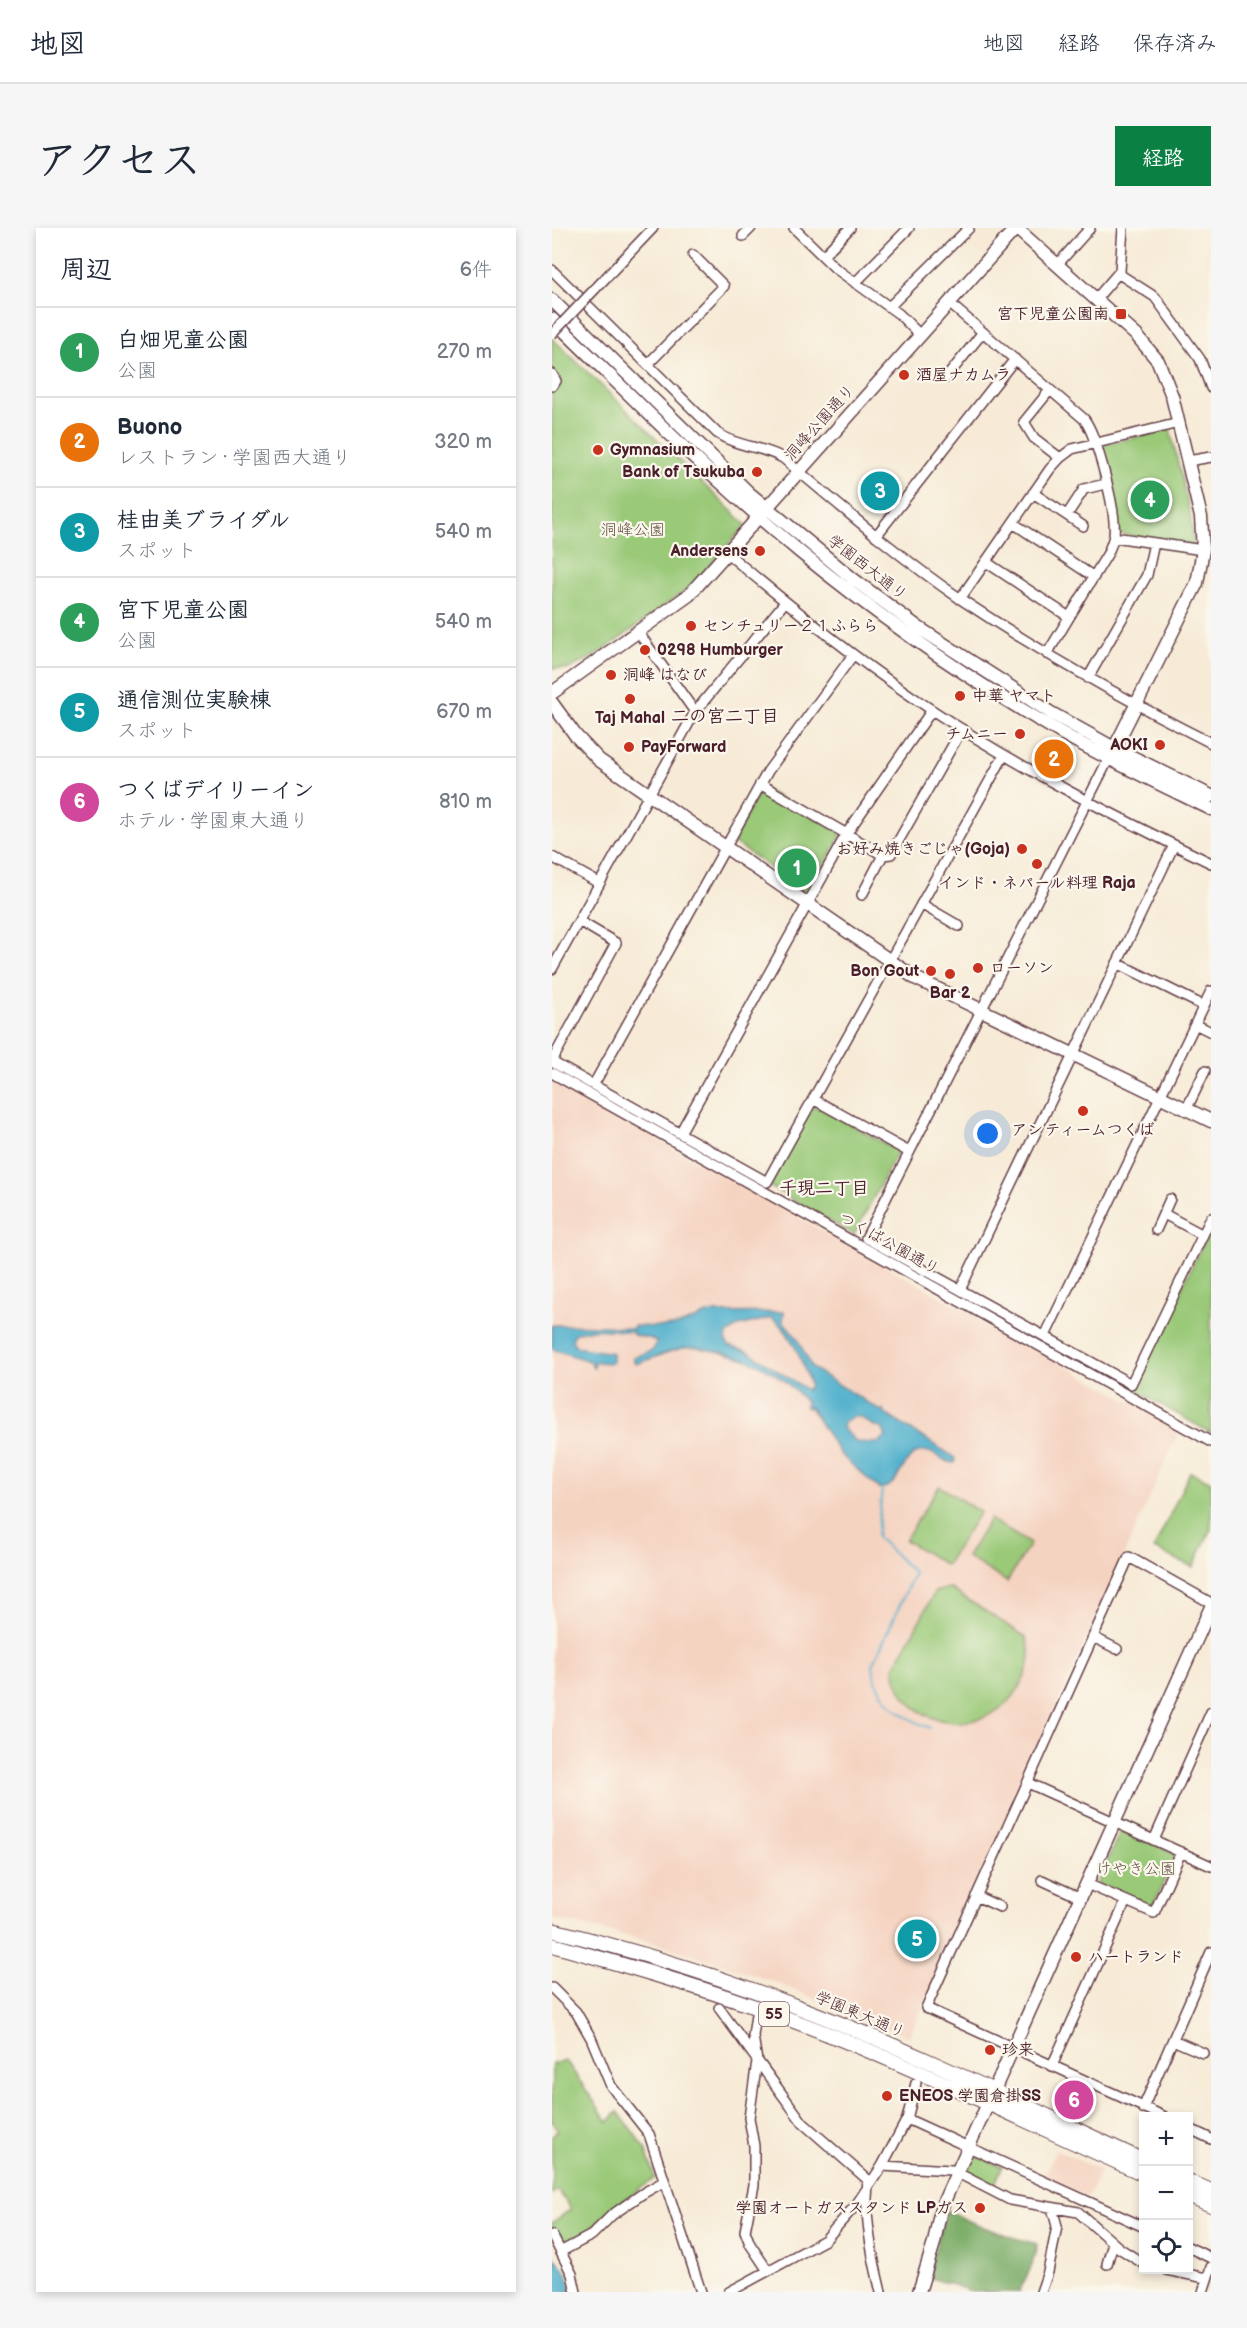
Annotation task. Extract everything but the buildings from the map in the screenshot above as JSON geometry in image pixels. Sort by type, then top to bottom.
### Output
[{"type":"main road","name":"学園東大通り","points":[[552,1930],[598,1941],[708,1975],[866,2034],[1139,2172]]},
{"type":"main road","name":"学園東大通り","points":[[552,1945],[757,2007],[1139,2159]]},
{"type":"main road","points":[[1193,2183],[1211,2191]]},
{"type":"main road","points":[[1193,2196],[1211,2205]]},
{"type":"street","points":[[552,334],[653,228]]},
{"type":"street","points":[[743,236],[751,228]]},
{"type":"street","points":[[794,228],[835,268],[889,307],[920,335]]},
{"type":"street","points":[[823,256],[850,228]]},
{"type":"street","points":[[855,283],[909,228]]},
{"type":"street","points":[[889,307],[969,228]]},
{"type":"street","points":[[1016,228],[1137,336],[1158,361],[1168,382],[1201,517],[1203,550],[1200,573],[1191,596],[866,1238],[1131,1384],[1211,1218]]},
{"type":"street","name":"洞峰公園通り","points":[[552,693],[689,595],[1016,228]]},
{"type":"street","points":[[1057,265],[1090,228]]},
{"type":"street","points":[[1096,299],[1119,274],[1123,228]]},
{"type":"street","points":[[648,364],[724,286],[693,255]]},
{"type":"street","points":[[552,270],[717,433],[734,443],[772,452],[876,536],[960,599],[1088,678],[1211,743]]},
{"type":"street","points":[[1119,274],[1155,297],[1200,359],[1211,388]]},
{"type":"street","name":"学園西大通り","points":[[552,300],[763,513]]},
{"type":"street","points":[[949,303],[1084,418],[1095,443],[1114,518],[1114,537],[1108,553],[1047,654]]},
{"type":"street","name":"学園西大通り","points":[[552,319],[763,513],[919,628],[1112,753],[1211,809]]},
{"type":"street","points":[[946,378],[983,332]]},
{"type":"street","points":[[876,536],[1015,359]]},
{"type":"street","points":[[552,374],[556,381],[552,386]]},
{"type":"street","points":[[1050,390],[1024,422],[1034,438],[1060,458]]},
{"type":"street","points":[[960,599],[1060,458],[1072,449],[1179,423]]},
{"type":"street","points":[[1188,461],[1211,457]]},
{"type":"street","points":[[1067,515],[1084,489],[1106,484]]},
{"type":"street","points":[[1033,493],[1083,526]]},
{"type":"street","points":[[1013,523],[1094,577]]},
{"type":"street","points":[[1114,537],[1203,550]]},
{"type":"street","points":[[1088,678],[1147,576],[1154,543]]},
{"type":"street","points":[[727,553],[784,602],[932,711],[1087,802],[1211,863]]},
{"type":"street","points":[[986,562],[1069,617]]},
{"type":"street","points":[[552,969],[556,952],[579,921],[694,712],[784,602]]},
{"type":"street","points":[[638,632],[694,712]]},
{"type":"street","points":[[594,1084],[760,784],[853,655]]},
{"type":"street","points":[[552,703],[588,749],[648,795],[890,961],[928,985],[980,1011],[1211,1121]]},
{"type":"street","points":[[680,1133],[847,833],[932,711]]},
{"type":"street","points":[[760,784],[883,855],[891,854],[962,729]]},
{"type":"street","name":"学園西大通り","points":[[1112,753],[1211,796]]},
{"type":"street","points":[[579,921],[616,943],[552,1062],[767,1182],[1004,755]]},
{"type":"street","points":[[960,1290],[1174,845]]},
{"type":"street","points":[[862,895],[883,855]]},
{"type":"street","points":[[552,857],[599,883]]},
{"type":"street","points":[[921,904],[959,926]]},
{"type":"street","points":[[1117,963],[1204,1006]]},
{"type":"street","points":[[1045,1336],[1211,991]]},
{"type":"street","points":[[1195,1024],[1211,1032]]},
{"type":"street","points":[[1186,1110],[1205,1071]]},
{"type":"street","name":"つくば公園通り","points":[[552,1073],[1211,1442]]},
{"type":"street","points":[[813,1099],[909,1152]]},
{"type":"street","points":[[1156,1230],[1170,1199]]},
{"type":"street","points":[[1164,1214],[1203,1235]]},
{"type":"street","points":[[1153,2112],[926,2008],[1129,1557],[1211,1603]]},
{"type":"street","points":[[919,2292],[934,2243],[941,2208],[1211,1607]]},
{"type":"street","points":[[1093,1637],[1117,1649]]},
{"type":"street","points":[[1154,1840],[1211,1712]]},
{"type":"street","points":[[1028,1783],[1211,1866]]},
{"type":"street","points":[[1087,1884],[1154,1913],[1181,1852]]},
{"type":"street","points":[[1042,1880],[1081,1898]]},
{"type":"street","points":[[976,1896],[1000,1907]]},
{"type":"street","points":[[1052,2066],[1126,1901]]},
{"type":"street","points":[[1143,2108],[1207,1969],[1211,1952]]},
{"type":"street","points":[[552,1988],[576,2012],[591,2038],[611,2086],[649,2134],[701,2292]]},
{"type":"street","points":[[757,2007],[753,2036],[757,2061],[749,2118],[754,2146],[754,2185],[745,2230],[750,2244],[768,2271]]},
{"type":"street","points":[[719,2008],[803,2123],[862,2173],[869,2186],[867,2205],[871,2253],[881,2292]]},
{"type":"street","points":[[1173,2040],[1203,2053]]},
{"type":"street","points":[[729,2292],[825,2240],[856,2205],[882,2166],[907,2119],[916,2084]]},
{"type":"street","points":[[907,2119],[1139,2225]]},
{"type":"street","points":[[1193,2130],[1211,2139]]},
{"type":"street","points":[[882,2166],[952,2170],[1010,2200],[1067,2209],[1083,2214],[1113,2243],[1139,2261]]},
{"type":"street","points":[[562,2251],[592,2235],[612,2215],[642,2193],[663,2182]]},
{"type":"street","points":[[1041,2292],[1048,2272],[1057,2226],[1052,2208]]},
{"type":"street","points":[[552,2235],[572,2274],[576,2292]]},
{"type":"street","points":[[1107,2264],[1113,2243]]},
{"type":"street","points":[[1193,2249],[1211,2258]]},
{"type":"street","points":[[1203,2292],[1211,2267]]},
{"type":"street","points":[[1186,2274],[1206,2278]]},
{"type":"shaded area","points":[[552,1081],[1180,1429],[909,2037],[772,1981],[655,1943],[552,1918]]},
{"type":"shaded area","points":[[1056,2150],[1101,2170],[1088,2197],[1044,2177]]},
{"type":"green space","name":"洞峰公園","points":[[552,338],[746,525],[691,586],[600,653],[569,669],[552,668]]},
{"type":"green space","points":[[1170,429],[1190,513],[1194,546],[1120,534],[1117,530],[1101,449],[1103,445]]},
{"type":"green space","points":[[765,790],[839,831],[841,836],[808,894],[732,841],[760,791]]},
{"type":"green space","points":[[817,1106],[898,1151],[854,1235],[769,1186],[812,1107]]},
{"type":"green space","points":[[1211,1227],[1211,1433],[1133,1389]]},
{"type":"green space","points":[[1190,1472],[1211,1482],[1211,1529],[1193,1567],[1154,1549]]},
{"type":"green space","points":[[939,1486],[980,1512],[946,1565],[905,1540]]},
{"type":"green space","points":[[990,1519],[1030,1544],[1007,1582],[967,1557]]},
{"type":"green space","points":[[949,1588],[1026,1637],[1030,1651],[1026,1673],[1009,1701],[992,1714],[972,1721],[951,1722],[931,1717],[914,1707],[901,1690],[894,1668],[935,1592]]},
{"type":"green space","name":"けやき公園","points":[[1121,1830],[1173,1853],[1175,1858],[1153,1905],[1148,1907],[1097,1884]]},
{"type":"green space","points":[[566,2061],[608,2122],[618,2112],[645,2148],[655,2178],[609,2211],[587,2232],[563,2243],[552,2223],[571,2209],[558,2190],[552,2195],[552,2135],[558,2130],[552,2120],[552,2064]]},
{"type":"green space","points":[[975,2155],[1002,2167],[993,2189],[965,2176]]},
{"type":"green space","points":[[946,2210],[991,2230],[1037,2244],[1032,2265],[1019,2292],[974,2292],[928,2277]]},
{"type":"water","points":[[784,1312],[783,1321],[797,1338],[812,1368],[881,1411],[883,1410],[885,1414],[954,1457],[954,1463],[929,1452],[919,1452],[908,1460],[891,1484],[878,1488],[840,1454],[810,1407],[807,1408],[805,1405],[807,1403],[788,1384],[768,1370],[746,1359],[706,1349],[684,1348],[635,1364],[633,1358],[653,1350],[657,1342],[633,1335],[633,1332],[620,1330],[579,1332],[574,1334],[572,1341],[577,1347],[612,1353],[612,1363],[595,1362],[594,1368],[592,1362],[552,1349],[552,1325],[633,1329],[634,1326],[664,1327],[679,1325],[710,1313]],"holes":[[[771,1318],[785,1330],[790,1338],[810,1385],[807,1390],[749,1352],[729,1346],[726,1341],[727,1334],[739,1326]],[[855,1416],[882,1428],[886,1436],[878,1443],[856,1442],[842,1427],[844,1422]]]},
{"type":"water","points":[[552,2256],[566,2272],[571,2292],[552,2292]]},
{"type":"waterway","points":[[882,1488],[877,1537],[914,1573],[873,1665],[875,1677],[884,1697],[891,1705],[919,1724],[930,1728]]},
{"type":"place","name":"宮下児童公園南","points":[[1121,314]]},
{"type":"place","name":"酒屋ナカムラ","points":[[904,375]]},
{"type":"place","name":"Gymnasium","points":[[598,450]]},
{"type":"place","name":"Bank of Tsukuba","points":[[757,472]]},
{"type":"place","name":"桂由美ブライダル","points":[[880,491]]},
{"type":"place","name":"宮下児童公園","points":[[1150,500]]},
{"type":"place","name":"Andersens","points":[[760,551]]},
{"type":"place","name":"センチュリー２１ふらら","points":[[691,626]]},
{"type":"place","name":"0298 Humburger","points":[[645,650]]},
{"type":"place","name":"洞峰 はなび","points":[[611,675]]},
{"type":"place","name":"中華 ヤマト","points":[[960,696]]},
{"type":"place","name":"Taj Mahal","points":[[630,699]]},
{"type":"place","name":"チムニー","points":[[1020,734]]},
{"type":"place","name":"AOKI","points":[[1160,745]]},
{"type":"place","name":"PayForward","points":[[629,747]]},
{"type":"place","name":"Buono","points":[[1054,759]]},
{"type":"place","name":"お好み焼きごじゃ(Goja)","points":[[1022,849]]},
{"type":"place","name":"インド・ネパール料理 Raja","points":[[1037,864]]},
{"type":"place","name":"白畑児童公園","points":[[797,868]]},
{"type":"place","name":"ローソン","points":[[978,968]]},
{"type":"place","name":"Bon Gout","points":[[931,971]]},
{"type":"place","name":"Bar 2","points":[[950,974]]},
{"type":"place","name":"アンティームつくば","points":[[1083,1111]]},
{"type":"place","name":"通信測位実験棟","points":[[917,1939]]},
{"type":"place","name":"ハートランド","points":[[1076,1957]]},
{"type":"place","name":"珍来","points":[[990,2050]]},
{"type":"place","name":"ENEOS 学園倉掛SS","points":[[887,2096]]},
{"type":"place","name":"つくばデイリーイン","points":[[1074,2100]]},
{"type":"place","name":"学園オートガススタンド LPガス","points":[[980,2208]]},
{"type":"district","name":"二の宮二丁目","points":[[725,716]]},
{"type":"district","name":"千現二丁目","points":[[824,1188]]}]
